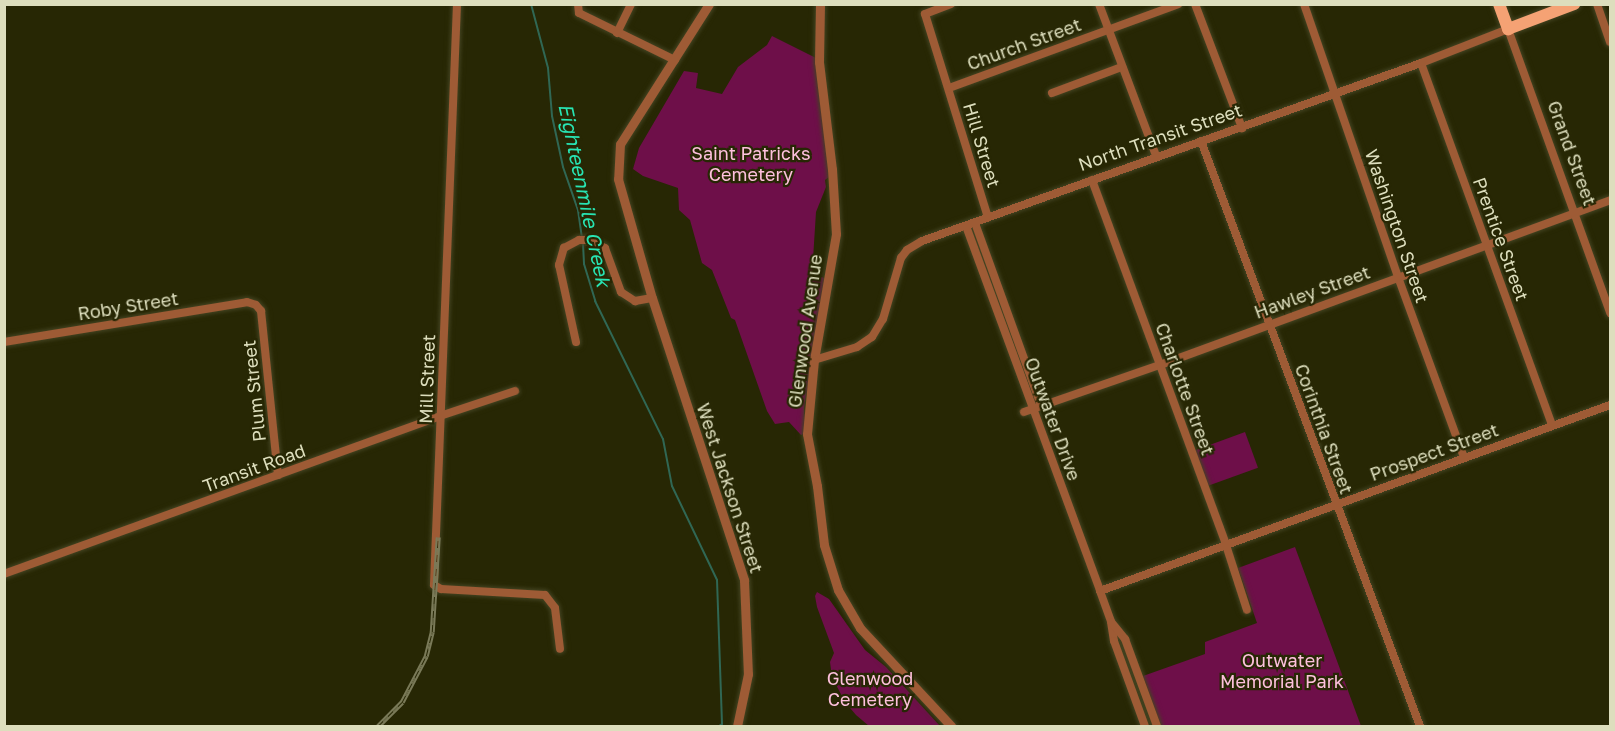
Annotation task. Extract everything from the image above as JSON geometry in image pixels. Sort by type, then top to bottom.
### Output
[{"type":"main road","name":"Grand Street","points":[[1500,4],[1508,29]]},
{"type":"main road","name":"North Transit Street","points":[[1508,29],[1574,4]]},
{"type":"street","name":"Mill Street","points":[[458,4],[434,585],[441,589],[545,595],[555,608],[560,649]]},
{"type":"street","points":[[617,33],[631,4]]},
{"type":"street","name":"West Jackson Street","points":[[709,4],[620,144],[618,179],[652,298],[744,580],[748,674],[736,726]]},
{"type":"street","name":"Glenwood Avenue","points":[[820,4],[819,62],[832,169],[836,234],[814,360],[807,434],[821,485],[824,545],[846,607],[860,628],[951,726]]},
{"type":"street","name":"Hill Street","points":[[951,4],[926,14],[988,217]]},
{"type":"street","points":[[1099,4],[1156,156]]},
{"type":"street","name":"Church Street","points":[[949,88],[1178,4]]},
{"type":"street","points":[[1195,4],[1242,128]]},
{"type":"street","name":"Washington Street","points":[[1304,4],[1398,277],[1464,457]]},
{"type":"street","points":[[1597,4],[1611,42]]},
{"type":"street","points":[[578,9],[617,33],[675,60]]},
{"type":"street","name":"North Transit Street","points":[[814,360],[857,347],[873,337],[883,320],[903,254],[922,241],[1156,156],[1242,128],[1508,29]]},
{"type":"street","name":"Grand Street","points":[[1508,29],[1611,313]]},
{"type":"street","name":"Prentice Street","points":[[1421,63],[1552,425]]},
{"type":"street","points":[[1052,93],[1122,67]]},
{"type":"street","name":"Corinthia Street","points":[[1201,141],[1420,726]]},
{"type":"street","name":"Charlotte Street","points":[[1092,180],[1226,545],[1247,610]]},
{"type":"street","name":"Hawley Street","points":[[1028,410],[1160,365],[1611,200]]},
{"type":"street","name":"Outwater Drive","points":[[975,223],[1041,405]]},
{"type":"street","name":"Outwater Drive","points":[[966,226],[1028,410],[1100,591],[1111,622],[1114,641],[1145,726]]},
{"type":"street","points":[[576,342],[559,266],[564,248],[579,240],[589,240],[605,248],[621,292],[635,301],[652,298]]},
{"type":"street","name":"Roby Street","points":[[4,342],[247,302],[256,305]]},
{"type":"street","name":"Plum Street","points":[[256,305],[261,311],[278,475]]},
{"type":"street","name":"Transit Road","points":[[4,574],[515,391]]},
{"type":"street","name":"Prospect Street","points":[[1100,591],[1611,405]]},
{"type":"street","name":"Outwater Drive","points":[[1111,622],[1125,639],[1157,726]]},
{"type":"green space","name":"Saint Patricks Cemetery","points":[[772,36],[816,58],[830,176],[825,180],[826,187],[816,212],[812,275],[825,278],[804,408],[806,433],[801,435],[789,422],[775,424],[767,411],[735,320],[731,318],[712,270],[702,263],[690,220],[679,210],[678,188],[643,176],[633,169],[639,148],[684,71],[698,73],[696,88],[722,94],[738,67],[767,45]]},
{"type":"green space","points":[[1245,432],[1258,468],[1208,486],[1195,450]]},
{"type":"green space","name":"Outwater Memorial Park","points":[[1295,547],[1361,726],[1161,726],[1143,676],[1205,654],[1205,642],[1257,623],[1238,568]]},
{"type":"green space","name":"Glenwood Cemetery","points":[[817,592],[829,599],[865,650],[886,667],[940,726],[869,726],[856,715],[845,702],[832,677],[830,662],[834,653],[817,607],[815,596]]},
{"type":"waterway","name":"Eighteenmile Creek","points":[[531,4],[548,68],[552,116],[563,167],[578,210],[582,238]]},
{"type":"waterway","name":"Eighteenmile Creek","points":[[583,244],[584,264],[595,301],[663,439],[672,486],[717,580],[722,724],[719,726]]},
{"type":"railway","points":[[378,726],[402,702],[426,656],[432,632],[438,537]]}]
